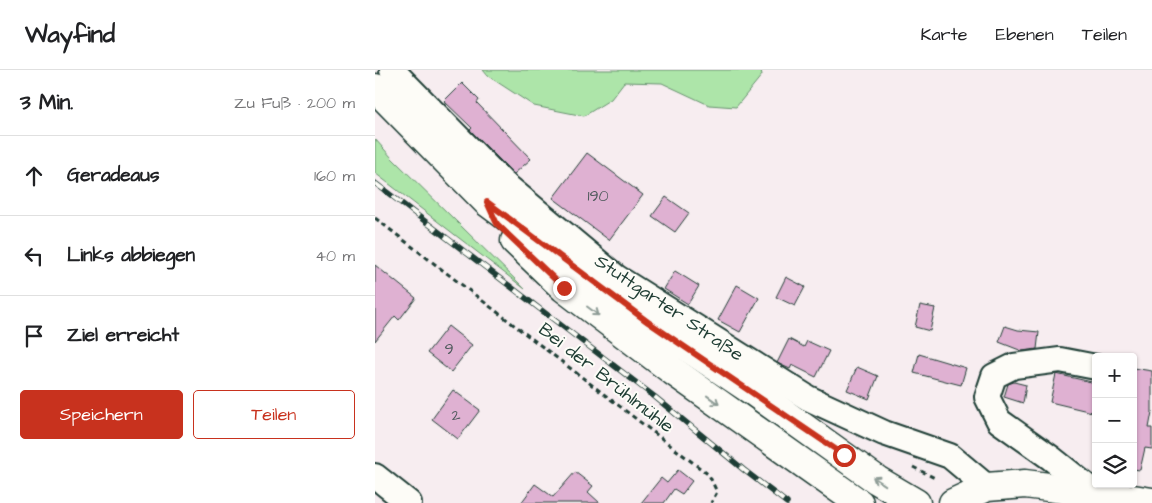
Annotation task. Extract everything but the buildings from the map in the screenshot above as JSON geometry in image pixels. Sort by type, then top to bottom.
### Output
[{"type":"main road","points":[[375,88],[487,202],[648,322],[761,398],[877,480],[916,503]]},
{"type":"main road","points":[[487,202],[497,224],[564,288],[673,372],[859,503]]},
{"type":"main road","points":[[953,503],[993,495],[1006,500],[1083,498],[1152,502]]},
{"type":"street","name":"Stuttgarter Straße","points":[[392,70],[501,182],[616,278],[808,398],[884,433],[950,456],[993,495]]},
{"type":"street","points":[[1083,498],[1051,458],[999,420],[987,397],[994,376],[1014,366],[1060,360],[1092,366]]},
{"type":"street","points":[[381,489],[409,503]]},
{"type":"path","name":"Bei der Brühlmühle","points":[[375,218],[709,475],[717,492],[711,503]]},
{"type":"green space","points":[[483,70],[761,70],[762,75],[736,107],[709,105],[662,83],[624,82],[611,99],[584,116],[534,106],[488,76]]},
{"type":"green space","points":[[375,139],[392,158],[525,289],[375,173]]},
{"type":"railway","points":[[375,183],[655,397],[787,503]]},
{"type":"route","points":[[564,288],[497,224],[487,202],[648,322],[844,455]]}]
